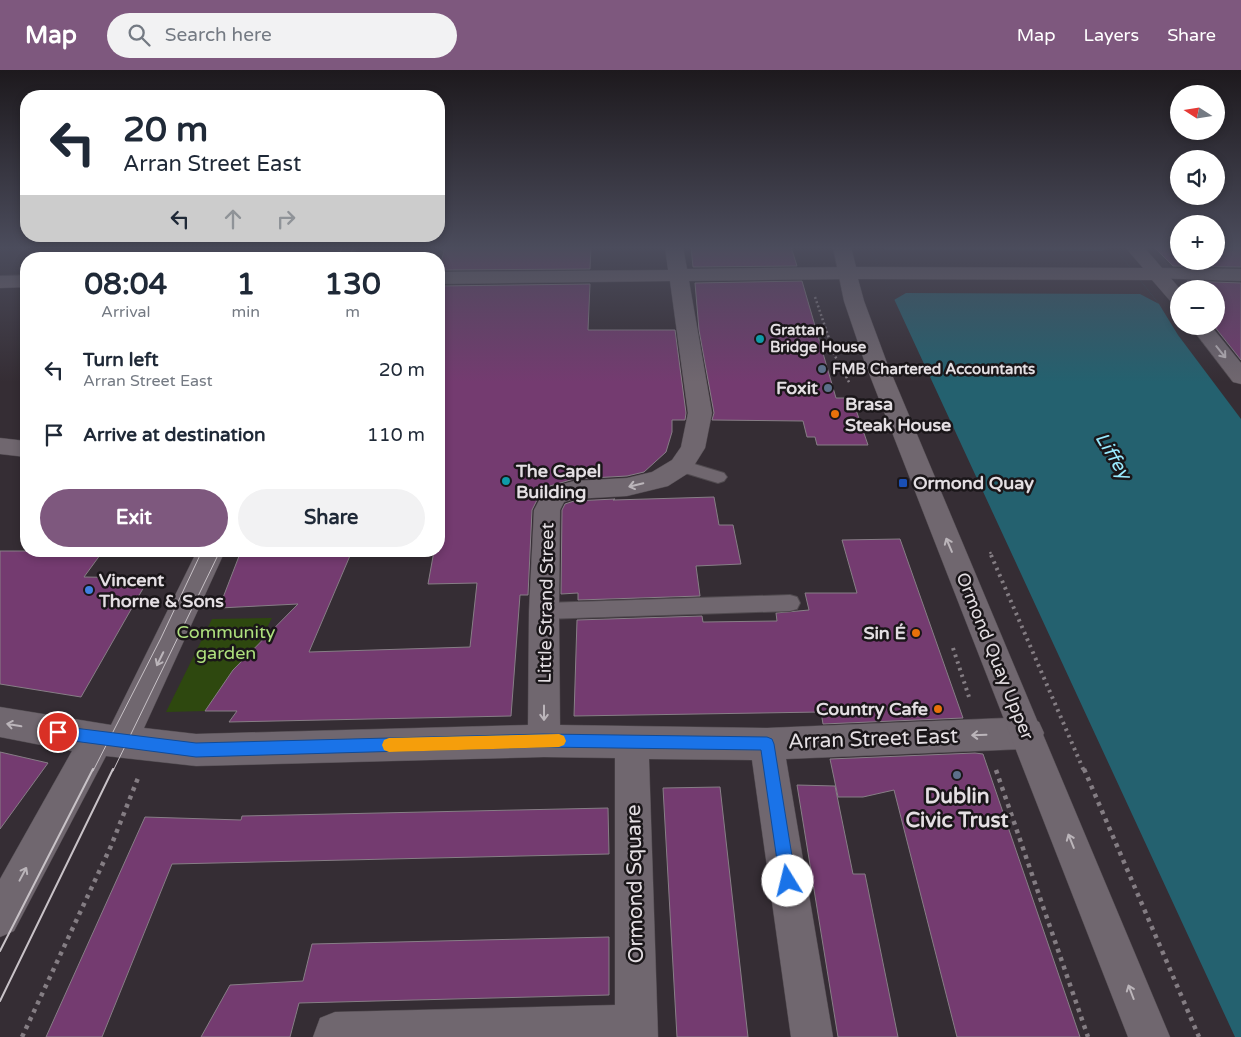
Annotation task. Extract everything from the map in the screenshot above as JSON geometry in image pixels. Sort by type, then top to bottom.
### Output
[{"type":"street","name":"Little Strand Street","points":[[544,741],[544,611],[547,510],[554,496],[574,490],[627,487],[659,480],[681,466],[694,448],[700,413],[681,292]]},
{"type":"street","name":"Ormond Quay Upper","points":[[852,292],[876,363],[1149,1037]]},
{"type":"street","points":[[1207,335],[1241,377]]},
{"type":"street","points":[[0,446],[20,448]]},
{"type":"street","points":[[0,917],[108,740],[208,557]]},
{"type":"street","name":"Arran Street East","points":[[0,722],[108,740],[196,750],[544,741],[767,744],[1027,733]]},
{"type":"street","name":"Ormond Square","points":[[334,1037],[335,1033],[637,1032],[632,741]]},
{"type":"street","points":[[767,744],[812,1037]]},
{"type":"lane","points":[[681,466],[718,477]]},
{"type":"lane","points":[[544,611],[790,603]]},
{"type":"path","points":[[813,292],[835,356],[852,388]]},
{"type":"path","points":[[951,642],[969,697]]},
{"type":"path","points":[[993,762],[1088,1037]]},
{"type":"path","points":[[22,1037],[111,846],[139,778]]},
{"type":"green space","name":"Community garden","points":[[272,618],[258,645],[233,671],[205,711],[166,712],[212,619]]},
{"type":"water","name":"Liffey","points":[[891,292],[1150,292],[1170,322],[1170,335],[1178,335],[1241,419],[1241,1037],[1235,1037]]},
{"type":"pier","points":[[890,292],[1150,292],[1159,304],[1140,294],[906,293],[894,300]]},
{"type":"building","points":[[445,292],[590,292],[588,330],[675,330],[686,413],[685,420],[672,420],[672,432],[666,452],[644,472],[627,476],[574,479],[543,488],[532,510],[528,595],[520,595],[511,716],[229,722],[237,711],[205,711],[233,670],[298,604],[219,608],[239,557],[349,557],[309,652],[470,647],[477,583],[428,584],[433,557],[445,557]]},
{"type":"building","points":[[696,292],[805,292],[836,398],[852,398],[868,445],[817,445],[815,437],[807,437],[803,421],[712,420],[714,413],[699,330]]},
{"type":"building","points":[[1225,292],[1241,292],[1241,360],[1221,335],[1225,335]]},
{"type":"building","points":[[714,497],[719,525],[733,525],[741,564],[696,566],[700,596],[578,600],[578,593],[561,594],[562,510],[565,504],[574,501],[615,499],[613,500]]},
{"type":"building","points":[[900,539],[963,718],[823,724],[821,712],[574,716],[577,620],[702,616],[703,622],[777,621],[776,613],[809,610],[805,593],[857,593],[842,540]]},
{"type":"building","points":[[0,551],[20,551],[20,557],[99,557],[84,577],[149,578],[81,697],[0,684]]},
{"type":"building","points":[[0,752],[48,763],[0,829]]},
{"type":"building","points":[[983,754],[1080,1037],[957,1037],[894,790],[863,797],[838,797],[830,759]]},
{"type":"building","points":[[797,785],[835,786],[853,874],[865,874],[898,1037],[838,1037]]},
{"type":"building","points":[[720,787],[748,1037],[677,1037],[663,788]]},
{"type":"building","points":[[608,808],[609,854],[172,864],[102,1037],[46,1037],[145,817],[241,820],[242,816]]},
{"type":"building","points":[[609,937],[609,995],[299,1003],[290,1037],[201,1037],[230,985],[303,981],[312,944]]},
{"type":"tram line","points":[[93,771],[161,638],[199,557]]},
{"type":"tram line","points":[[113,771],[217,557]]},
{"type":"tram line","points":[[0,951],[93,769]]},
{"type":"tram line","points":[[0,1001],[113,769]]},
{"type":"slow traffic","points":[[389,745],[559,741]]},
{"type":"place","name":"Grattan Bridge House","points":[[760,339]]},
{"type":"place","name":"FMB Chartered Accountants","points":[[822,369]]},
{"type":"place","name":"Foxit","points":[[828,388]]},
{"type":"place","name":"Brasa Steak House","points":[[835,414]]},
{"type":"place","name":"The Capel Building","points":[[506,481]]},
{"type":"place","name":"Ormond Quay","points":[[903,483]]},
{"type":"place","name":"Vincent Thorne & Sons","points":[[89,590]]},
{"type":"place","name":"Sin É","points":[[916,633]]},
{"type":"place","name":"Country Cafe","points":[[938,709]]},
{"type":"place","name":"Dublin Civic Trust","points":[[957,775]]},
{"type":"route","points":[[58,732],[97,739],[196,750],[544,741],[767,744],[788,881]]}]
